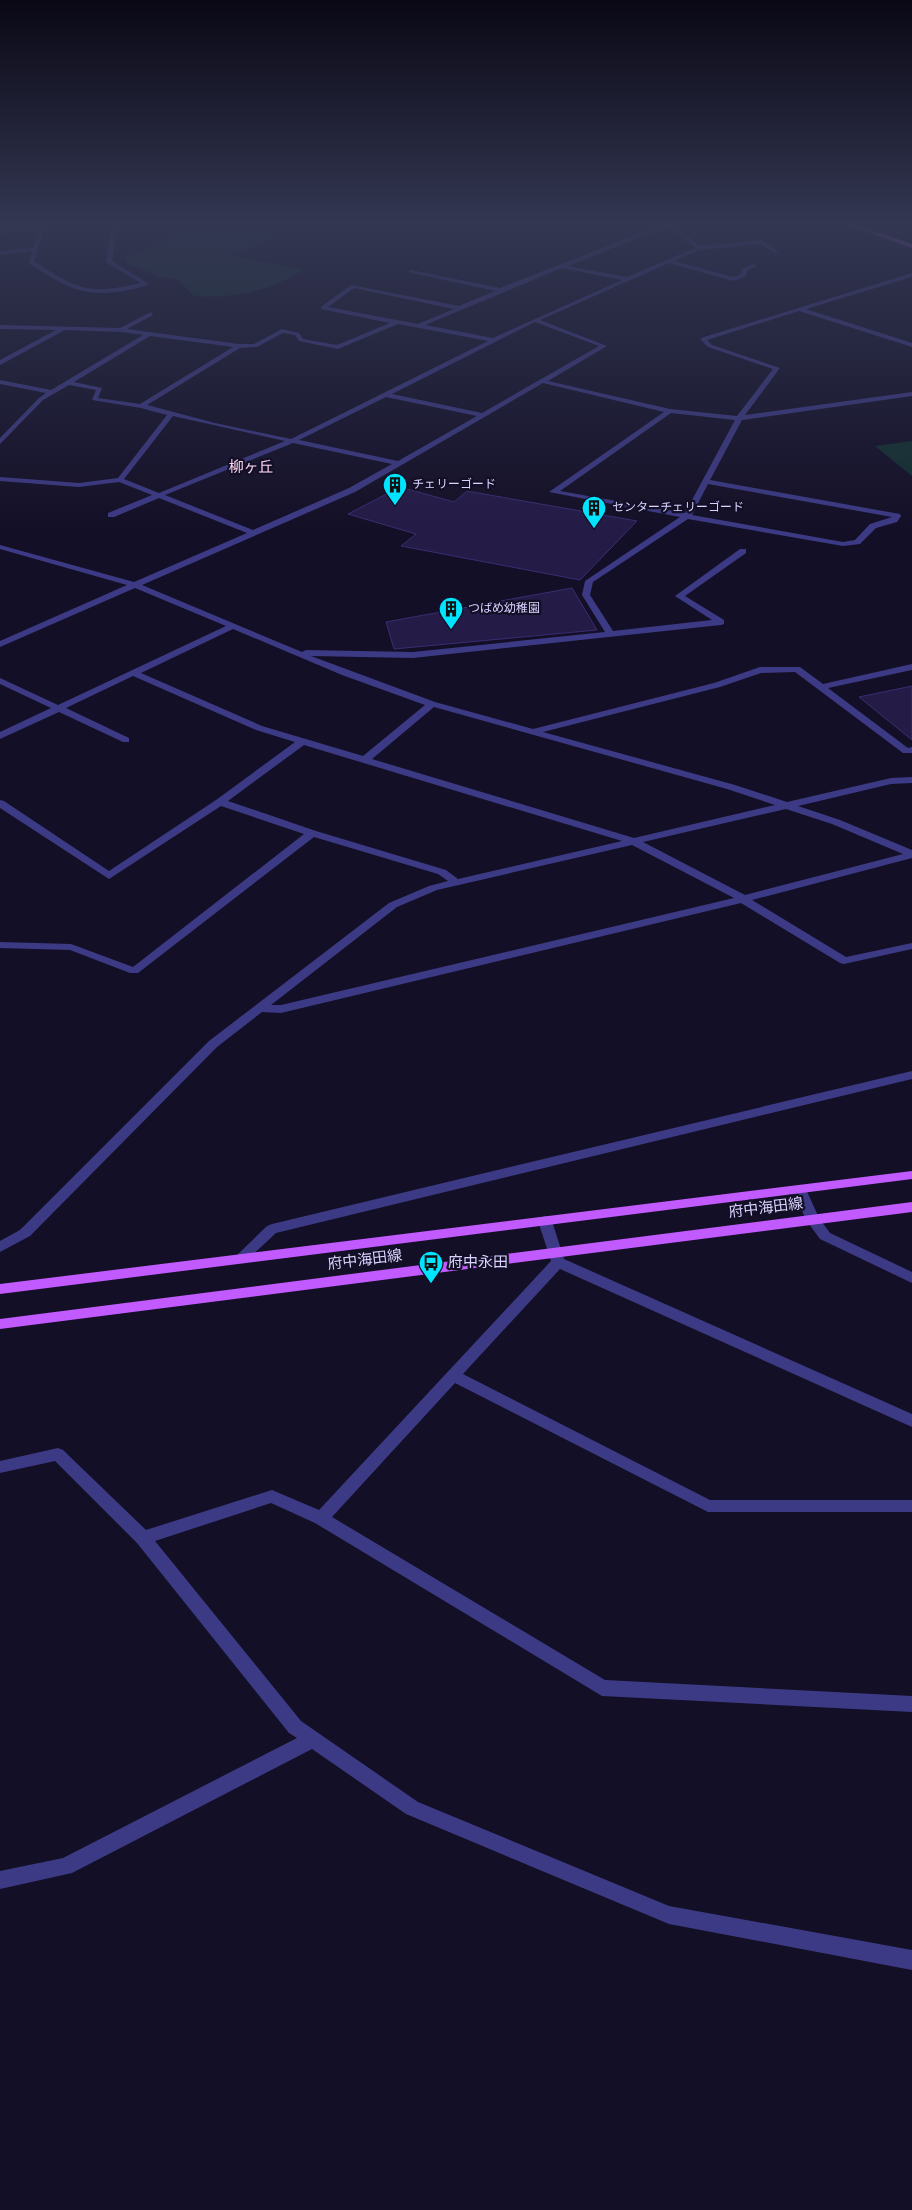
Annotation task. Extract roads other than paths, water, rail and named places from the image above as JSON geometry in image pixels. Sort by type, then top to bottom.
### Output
[{"type":"main road","name":"府中海田線","points":[[0,1289],[912,1175]]},
{"type":"main road","name":"府中海田線","points":[[0,1324],[556,1258],[912,1207]]},
{"type":"street","points":[[120,330],[131,324]]},
{"type":"street","points":[[0,327],[120,330],[239,346],[255,346],[282,331],[297,334],[301,340],[338,348],[393,324]]},
{"type":"street","points":[[409,324],[493,340]]},
{"type":"street","points":[[418,326],[422,324]]},
{"type":"street","points":[[111,515],[292,440],[526,324]]},
{"type":"street","points":[[0,644],[352,490],[604,346],[546,324]]},
{"type":"street","points":[[611,634],[586,595],[589,581],[687,516],[739,418],[777,368],[710,346],[703,339],[750,324]]},
{"type":"street","points":[[846,324],[912,345]]},
{"type":"street","points":[[0,363],[63,329]]},
{"type":"street","points":[[0,442],[41,399],[149,334]]},
{"type":"street","points":[[141,406],[239,346]]},
{"type":"street","points":[[542,381],[670,410],[739,418],[912,394]]},
{"type":"street","points":[[0,382],[52,392]]},
{"type":"street","points":[[68,383],[100,389],[94,399],[141,406],[399,464]]},
{"type":"street","points":[[383,394],[483,415]]},
{"type":"street","points":[[670,410],[553,492],[843,544],[857,542],[873,526],[894,520],[897,516],[706,481]]},
{"type":"street","points":[[120,480],[170,414]]},
{"type":"street","points":[[0,479],[79,485],[120,480],[253,533]]},
{"type":"street","points":[[0,546],[135,585],[345,673],[432,704],[731,787],[836,822],[912,854]]},
{"type":"street","points":[[297,653],[413,655],[721,622],[679,596],[743,550]]},
{"type":"street","points":[[0,736],[233,626]]},
{"type":"street","points":[[821,687],[912,667]]},
{"type":"street","points":[[534,732],[717,685],[760,670],[797,669],[906,752],[912,750]]},
{"type":"street","points":[[133,673],[259,728],[633,841],[722,886],[844,961],[912,946]]},
{"type":"street","points":[[0,681],[126,740]]},
{"type":"street","points":[[365,760],[432,704]]},
{"type":"street","points":[[0,803],[108,876],[220,802],[303,741]]},
{"type":"street","points":[[0,1247],[25,1233],[213,1044],[393,905],[433,888],[457,882],[891,781],[912,780]]},
{"type":"street","points":[[220,802],[312,833],[442,872],[457,882]]},
{"type":"street","points":[[0,945],[71,947],[134,971],[312,833]]},
{"type":"street","points":[[259,1008],[281,1009],[743,899],[912,854]]},
{"type":"street","points":[[241,1258],[272,1229],[912,1075]]},
{"type":"street","points":[[800,1190],[813,1220],[825,1236],[912,1278]]},
{"type":"street","points":[[545,1222],[556,1258],[912,1421]]},
{"type":"street","points":[[321,1518],[453,1376],[556,1258]]},
{"type":"street","points":[[453,1376],[708,1506],[912,1506]]},
{"type":"street","points":[[0,1467],[58,1454],[143,1538],[295,1727],[412,1808],[669,1915],[912,1960]]},
{"type":"street","points":[[143,1538],[272,1496],[321,1518],[602,1688],[912,1704]]},
{"type":"street","points":[[0,1880],[65,1867],[313,1739]]},
{"type":"place","name":"チェリーゴード","points":[[395,506]]},
{"type":"place","name":"センターチェリーゴード","points":[[594,529]]},
{"type":"place","name":"つばめ幼稚園","points":[[451,630]]},
{"type":"place","name":"府中永田","points":[[431,1284]]},
{"type":"district","name":"柳ヶ丘","points":[[251,468]]}]
